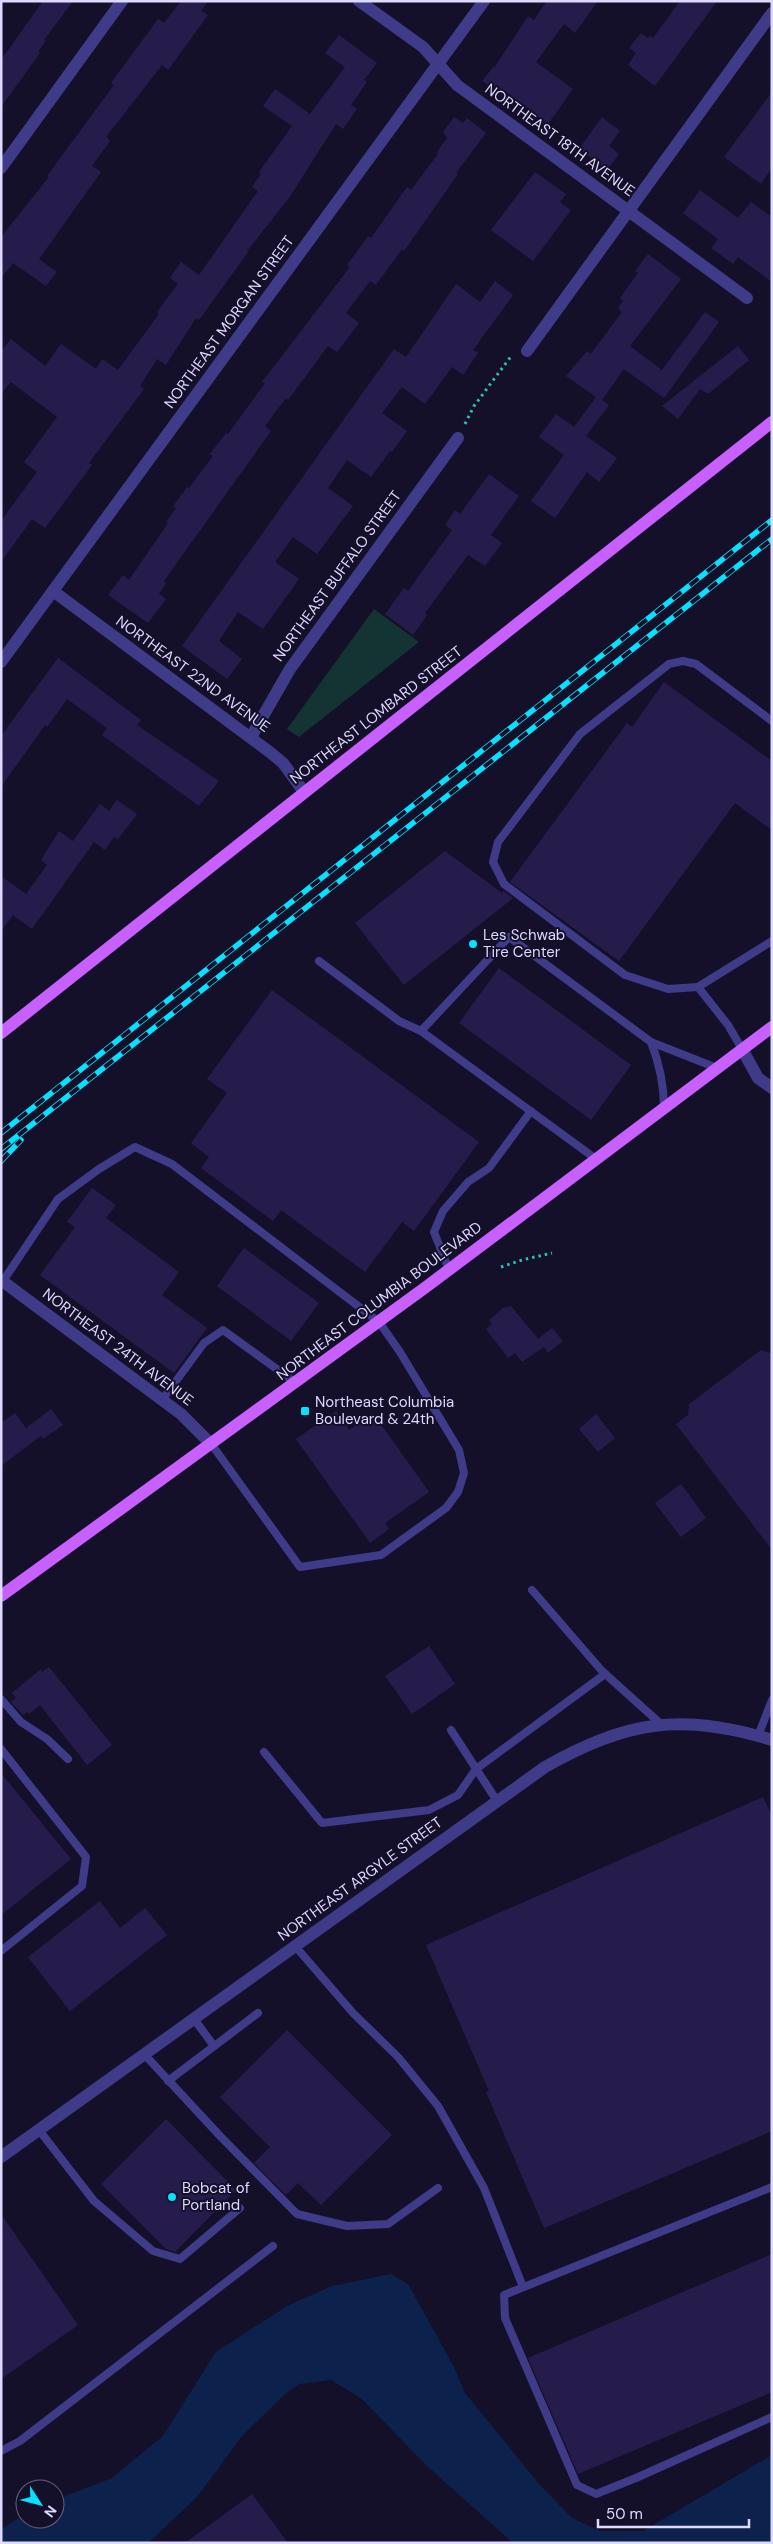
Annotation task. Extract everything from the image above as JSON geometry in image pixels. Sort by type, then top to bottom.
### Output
[{"type":"main road","name":"NORTHEAST LOMBARD STREET","points":[[1,1033],[772,422]]},
{"type":"main road","name":"NORTHEAST COLUMBIA BOULEVARD","points":[[1,1596],[212,1445],[379,1322],[772,1026]]},
{"type":"street","points":[[1,168],[122,1]]},
{"type":"street","name":"NORTHEAST 18TH AVENUE","points":[[360,1],[423,47],[457,85],[747,298]]},
{"type":"street","name":"NORTHEAST MORGAN STREET","points":[[1,662],[484,1]]},
{"type":"street","points":[[527,351],[772,13]]},
{"type":"street","name":"NORTHEAST BUFFALO STREET","points":[[251,737],[290,669],[458,438]]},
{"type":"street","name":"NORTHEAST 22ND AVENUE","points":[[53,591],[251,737],[282,763],[304,792]]},
{"type":"street","points":[[742,1049],[758,1078],[772,1088]]},
{"type":"street","name":"NORTHEAST 24TH AVENUE","points":[[2,1280],[181,1414],[212,1445]]},
{"type":"street","name":"NORTHEAST ARGYLE STREET","points":[[1,2156],[546,1767],[584,1745],[616,1733],[678,1723],[713,1726],[772,1740]]},
{"type":"lane","points":[[772,721],[696,664],[683,661],[669,664],[580,734],[498,842],[493,862],[504,884],[626,975],[668,989],[698,987],[772,941]]},
{"type":"lane","points":[[421,1030],[509,937],[651,1042],[717,1068]]},
{"type":"lane","points":[[319,961],[400,1021],[421,1030],[596,1159]]},
{"type":"lane","points":[[698,987],[728,1025],[742,1049]]},
{"type":"lane","points":[[651,1042],[660,1066],[664,1084],[664,1108]]},
{"type":"lane","points":[[449,1270],[434,1232],[443,1211],[468,1182],[489,1168],[531,1111]]},
{"type":"lane","points":[[2,1280],[58,1199],[99,1168],[135,1147],[172,1164],[379,1322],[400,1352],[459,1450],[464,1473],[458,1492],[446,1508],[381,1555],[300,1567],[212,1445]]},
{"type":"lane","points":[[162,1400],[204,1343],[223,1330],[296,1383]]},
{"type":"lane","points":[[532,1590],[605,1674],[662,1725]]},
{"type":"lane","points":[[264,1752],[322,1823],[429,1810],[458,1795],[476,1769],[605,1674]]},
{"type":"lane","points":[[1,1699],[21,1722],[47,1739],[68,1759]]},
{"type":"lane","points":[[758,1736],[772,1700]]},
{"type":"lane","points":[[451,1730],[497,1802]]},
{"type":"lane","points":[[1,1748],[15,1763],[86,1856],[82,1886],[1,1951]]},
{"type":"lane","points":[[295,1946],[353,2014],[398,2058],[438,2106],[484,2188],[524,2287]]},
{"type":"lane","points":[[168,2081],[258,2012]]},
{"type":"lane","points":[[194,2019],[214,2046]]},
{"type":"lane","points":[[144,2054],[296,2214],[347,2226],[388,2224],[438,2188]]},
{"type":"lane","points":[[39,2130],[94,2201],[153,2251],[180,2259],[240,2208]]},
{"type":"lane","points":[[772,2187],[504,2295],[505,2318],[577,2485],[596,2494],[636,2478],[772,2416]]},
{"type":"lane","points":[[1,2451],[20,2441],[273,2246]]},
{"type":"path","points":[[458,438],[474,406],[510,357],[527,351]]},
{"type":"path","points":[[501,1267],[522,1260],[552,1254]]},
{"type":"green space","points":[[374,609],[419,642],[299,737],[287,729]]},
{"type":"water","points":[[391,2274],[408,2284],[454,2367],[465,2393],[539,2484],[572,2518],[600,2531],[643,2531],[772,2455],[772,2543],[513,2543],[426,2465],[362,2399],[331,2380],[299,2384],[285,2394],[242,2436],[197,2497],[148,2543],[1,2543],[1,2529],[15,2520],[15,2529],[65,2529],[65,2496],[112,2478],[163,2436],[216,2352],[287,2306],[332,2286]]},
{"type":"building","points":[[43,1],[73,1],[44,40],[46,41],[38,52],[40,53],[1,107],[1,60]]},
{"type":"building","points":[[181,1],[208,1],[201,11],[208,15],[168,70],[162,65],[106,137],[110,141],[92,166],[101,172],[39,259],[57,272],[46,286],[13,263],[1,278],[1,237],[49,177],[47,176],[114,85],[111,83],[158,19],[164,23]]},
{"type":"building","points":[[547,1],[598,1],[575,33],[564,24],[536,62],[573,89],[548,124],[504,90],[501,95],[482,81],[495,67],[528,16],[534,20]]},
{"type":"building","points":[[680,1],[717,1],[655,86],[628,65],[636,53],[629,48],[641,33],[648,38],[650,35],[653,38]]},
{"type":"building","points":[[339,35],[377,63],[364,80],[367,82],[351,105],[357,109],[343,129],[336,124],[289,198],[247,251],[199,320],[196,318],[166,365],[157,359],[140,386],[144,389],[89,463],[92,465],[45,528],[32,519],[1,562],[1,521],[37,472],[24,462],[57,417],[11,382],[1,394],[1,351],[11,339],[45,366],[61,344],[96,369],[102,359],[118,370],[159,314],[157,312],[178,284],[170,278],[181,262],[199,275],[258,191],[252,187],[261,174],[259,172],[292,126],[263,106],[275,89],[310,114],[345,67],[325,53]]},
{"type":"building","points":[[772,92],[772,168],[761,184],[724,157]]},
{"type":"building","points":[[454,117],[463,123],[467,118],[486,133],[456,173],[458,174],[404,251],[402,249],[376,285],[370,281],[346,313],[359,323],[337,352],[328,346],[288,400],[286,398],[265,426],[271,431],[164,581],[166,583],[159,594],[166,599],[148,623],[108,595],[123,575],[129,580],[168,523],[166,522],[176,508],[173,506],[213,456],[210,454],[226,433],[228,434],[265,383],[262,382],[350,267],[347,265],[368,236],[371,238],[407,187],[411,190],[438,154],[437,152],[447,138],[443,132]]},
{"type":"building","points":[[602,117],[620,131],[609,146],[619,154],[607,170],[579,149]]},
{"type":"building","points":[[535,172],[566,194],[560,202],[571,210],[533,261],[491,230]]},
{"type":"building","points":[[700,190],[738,218],[751,202],[772,217],[772,282],[738,257],[733,264],[711,248],[718,239],[683,213]]},
{"type":"building","points":[[648,254],[681,279],[630,346],[662,370],[705,312],[719,322],[664,398],[624,369],[602,400],[609,405],[586,436],[617,458],[599,482],[587,472],[555,518],[531,501],[564,455],[539,437],[556,414],[574,427],[596,397],[566,376],[587,351],[591,354],[622,312],[618,308],[623,301],[620,298],[638,273],[635,271]]},
{"type":"building","points":[[495,281],[513,295],[473,350],[478,353],[463,375],[452,367],[425,404],[402,387],[382,413],[407,431],[392,452],[390,451],[371,477],[347,460],[328,488],[353,506],[317,554],[293,537],[275,562],[299,579],[263,629],[238,612],[219,641],[242,659],[227,679],[182,646],[394,349],[406,357],[456,284],[480,302]]},
{"type":"building","points":[[738,346],[749,360],[708,394],[700,389],[678,419],[662,406]]},
{"type":"building","points":[[489,474],[519,496],[491,535],[502,543],[485,566],[468,555],[425,613],[427,615],[413,635],[385,614],[404,588],[408,591],[452,530],[445,525],[455,510],[460,514]]},
{"type":"building","points":[[58,658],[141,720],[137,725],[219,781],[199,806],[102,735],[107,728],[67,699],[47,727],[45,725],[1,787],[1,736]]},
{"type":"building","points":[[664,682],[772,761],[772,830],[735,803],[619,961],[510,882],[627,723],[632,727]]},
{"type":"building","points":[[117,800],[137,814],[118,839],[114,837],[105,850],[94,842],[32,929],[13,915],[1,931],[1,876],[26,894],[47,865],[41,860],[59,831],[73,841],[100,804],[109,811]]},
{"type":"building","points":[[445,851],[502,893],[503,891],[513,898],[404,985],[355,923]]},
{"type":"building","points":[[499,968],[631,1065],[591,1120],[459,1023]]},
{"type":"building","points":[[272,990],[479,1142],[414,1231],[402,1222],[365,1272],[281,1210],[273,1221],[201,1168],[209,1157],[191,1143],[227,1093],[207,1079]]},
{"type":"building","points":[[92,1188],[116,1205],[106,1218],[179,1272],[162,1295],[207,1328],[174,1373],[40,1275],[75,1227],[67,1222]]},
{"type":"building","points":[[244,1248],[319,1303],[291,1341],[217,1286]]},
{"type":"building","points":[[511,1306],[538,1339],[552,1328],[563,1341],[548,1353],[544,1347],[522,1362],[515,1353],[508,1358],[486,1329],[492,1324],[489,1320],[503,1308]]},
{"type":"building","points":[[761,1350],[772,1354],[772,1550],[676,1424],[688,1415],[689,1404]]},
{"type":"building","points":[[51,1409],[63,1425],[43,1439],[41,1436],[1,1466],[1,1423],[15,1413],[26,1428]]},
{"type":"building","points":[[336,1411],[349,1430],[373,1413],[429,1492],[385,1523],[389,1529],[370,1543],[296,1439]]},
{"type":"building","points":[[596,1414],[615,1438],[598,1452],[579,1429]]},
{"type":"building","points":[[681,1484],[706,1518],[681,1537],[655,1503]]},
{"type":"building","points":[[429,1646],[455,1684],[412,1714],[385,1676]]},
{"type":"building","points":[[49,1667],[112,1745],[87,1765],[40,1705],[29,1714],[27,1712],[23,1715],[11,1702],[16,1698],[12,1693],[41,1669],[42,1672]]},
{"type":"building","points":[[1,1773],[71,1859],[1,1915]]},
{"type":"building","points":[[763,1797],[772,1816],[772,2131],[544,2228],[486,2092],[489,2091],[426,1945]]},
{"type":"building","points":[[100,1901],[120,1928],[145,1908],[167,1935],[70,2011],[28,1957]]},
{"type":"building","points":[[287,2030],[392,2135],[321,2205],[298,2183],[286,2195],[254,2163],[270,2147],[220,2097]]},
{"type":"building","points":[[166,2119],[236,2190],[175,2252],[166,2249],[101,2184]]},
{"type":"building","points":[[1,2214],[78,2325],[1,2379]]},
{"type":"building","points":[[772,2254],[772,2392],[578,2474],[528,2358]]},
{"type":"building","points":[[252,2494],[288,2543],[185,2543]]},
{"type":"railway","points":[[1,1133],[772,520]]},
{"type":"railway","points":[[1,1149],[772,539]]},
{"type":"railway","points":[[1,1161],[21,1140]]},
{"type":"place","name":"Les Schwab Tire Center","points":[[473,944]]},
{"type":"place","name":"Northeast Columbia Boulevard & 24th","points":[[305,1411]]},
{"type":"place","name":"Bobcat of Portland","points":[[172,2197]]}]
